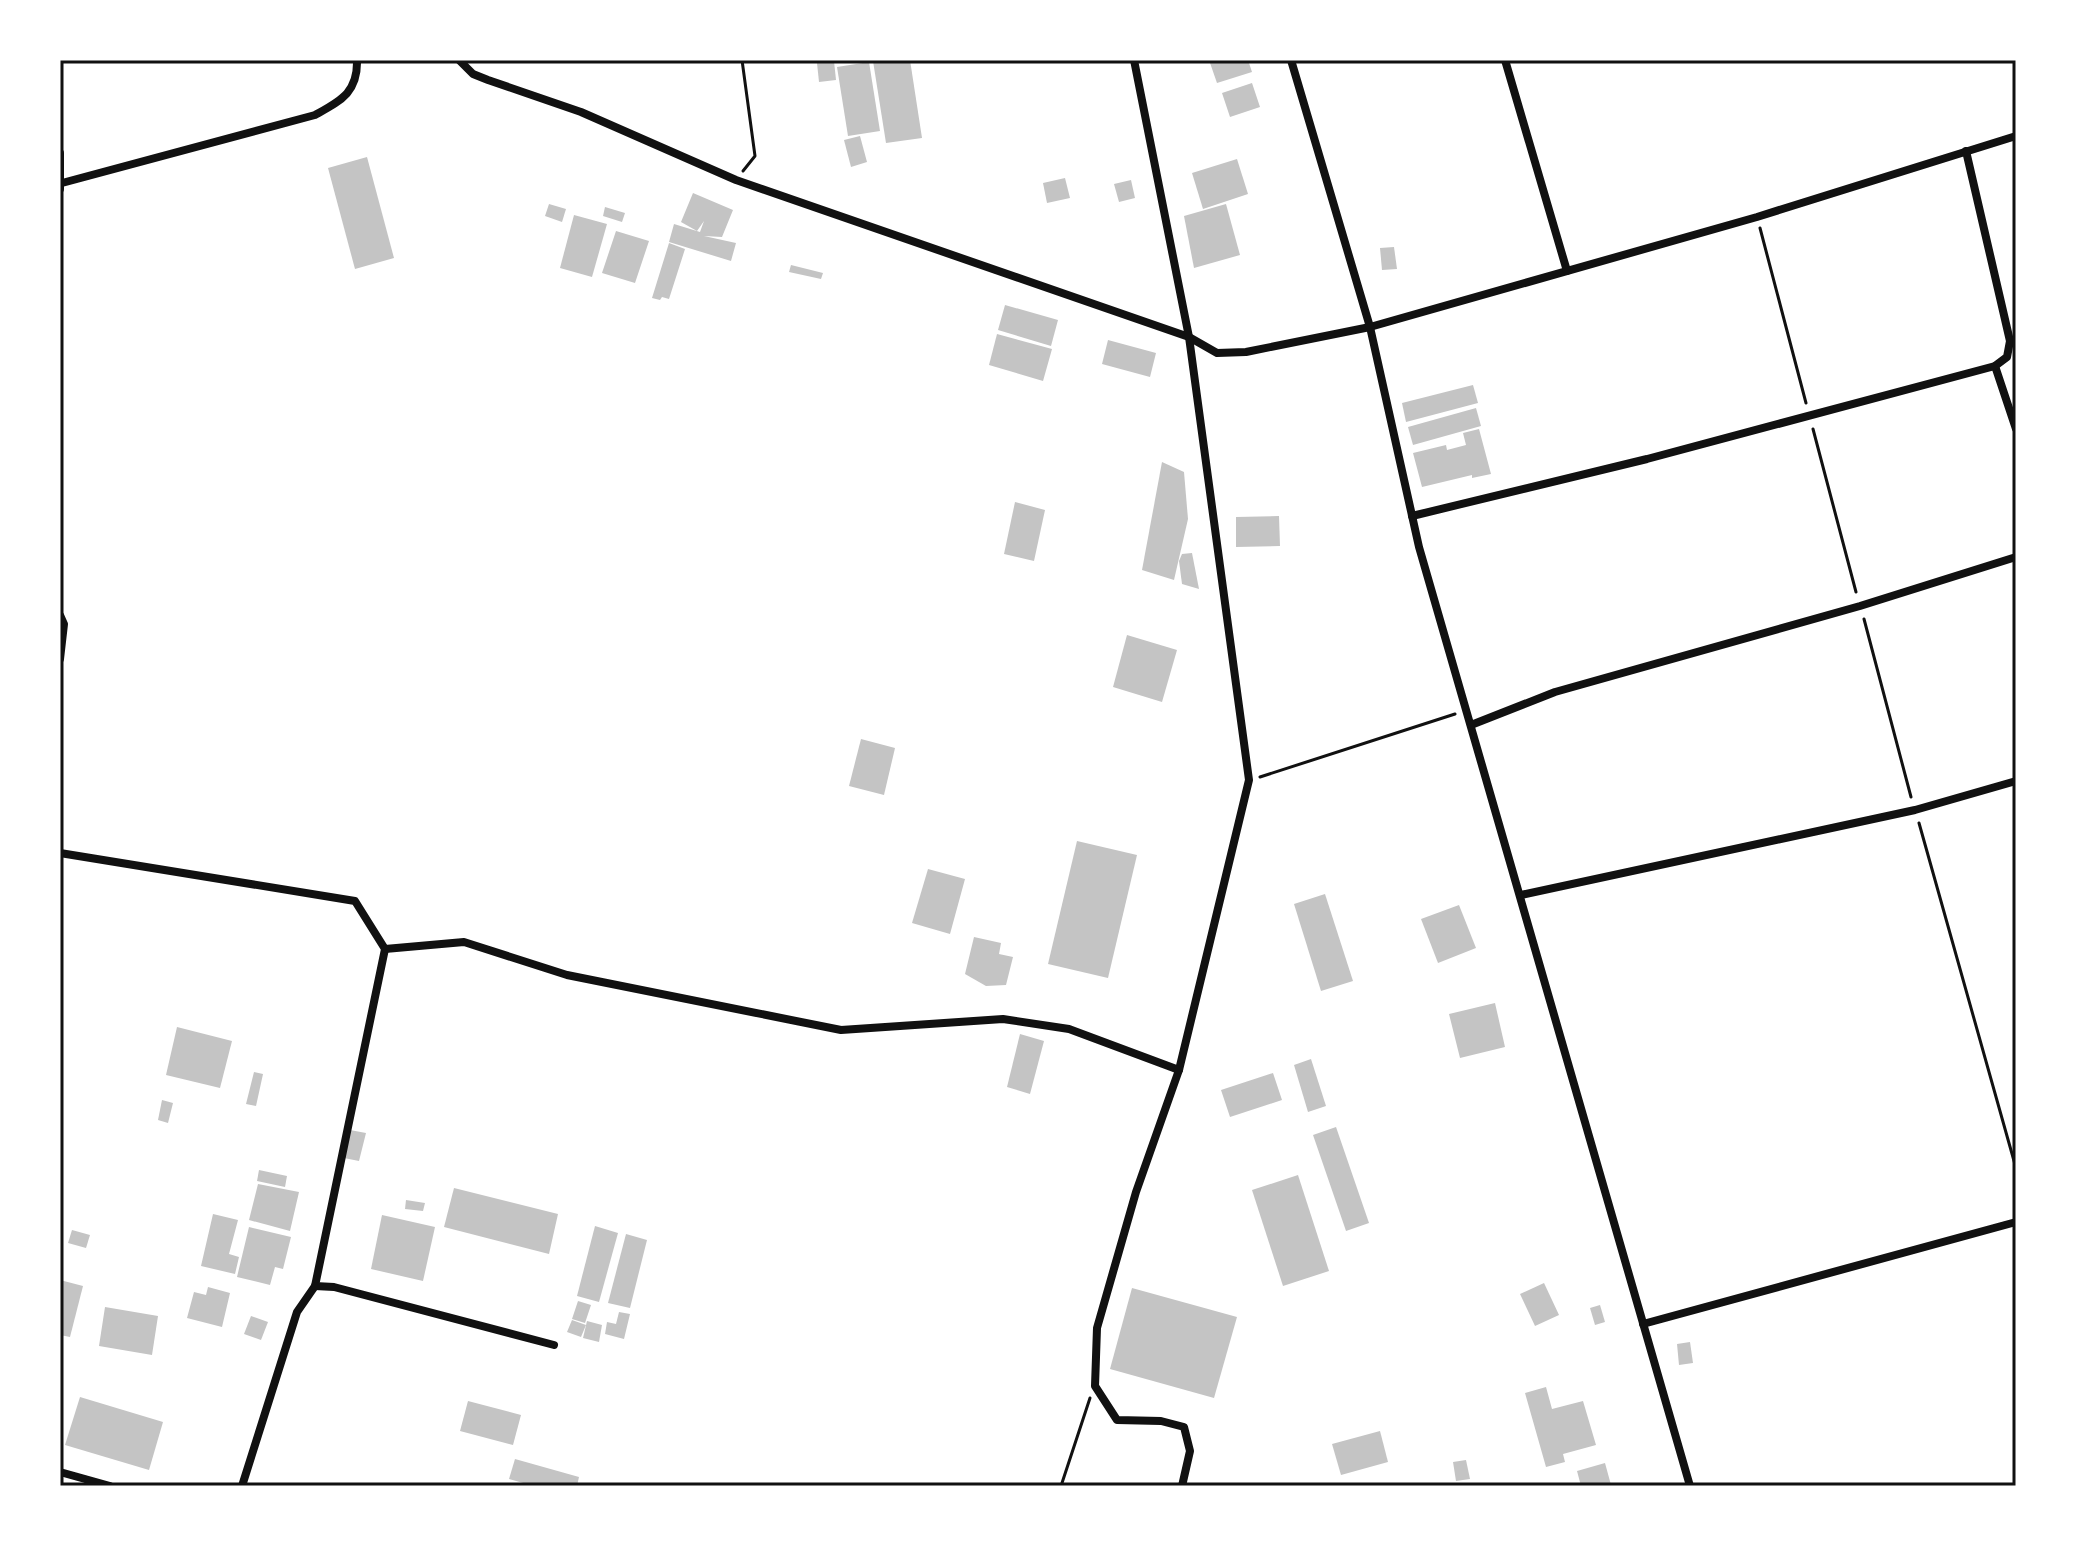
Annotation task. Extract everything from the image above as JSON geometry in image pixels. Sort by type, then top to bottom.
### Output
[{"type":"street","points":[[60,153],[61,186],[315,115],[346,98],[357,72],[357,60]]},
{"type":"street","points":[[459,60],[473,74],[581,112],[736,180],[1189,337],[1217,353],[1246,352],[1370,327],[1757,217],[2016,136]]},
{"type":"street","points":[[1134,60],[1189,337],[1249,780],[1179,1070],[1136,1192],[1097,1328],[1095,1386],[1117,1420],[1161,1421],[1184,1427],[1190,1451],[1182,1486]]},
{"type":"street","points":[[1291,60],[1370,327],[1412,516],[1690,1486]]},
{"type":"street","points":[[1505,60],[1567,271]]},
{"type":"street","points":[[1412,516],[1647,459],[1995,366],[2007,357],[2010,341],[1966,151]]},
{"type":"street","points":[[1995,366],[2016,429]]},
{"type":"street","points":[[1471,725],[1555,692],[1860,606],[2016,557]]},
{"type":"street","points":[[60,615],[64,624],[60,659]]},
{"type":"street","points":[[1521,895],[1915,810],[2016,781]]},
{"type":"street","points":[[60,853],[355,901],[385,949],[315,1286],[297,1312],[242,1486]]},
{"type":"street","points":[[385,949],[464,942],[567,975],[841,1030],[1003,1019],[1043,1025],[1069,1029],[1179,1070]]},
{"type":"street","points":[[1643,1324],[2016,1222]]},
{"type":"street","points":[[315,1286],[334,1287],[554,1345]]},
{"type":"street","points":[[60,1472],[110,1486]]},
{"type":"path","points":[[736,180],[755,156],[742,60]]},
{"type":"path","points":[[1757,217],[1915,810],[2016,1168]]},
{"type":"path","points":[[1249,780],[1467,710]]},
{"type":"path","points":[[1061,1486],[1095,1386]]},
{"type":"building","points":[[910,60],[922,138],[886,143],[873,61]]},
{"type":"building","points":[[1209,60],[1248,60],[1252,72],[1217,83]]},
{"type":"building","points":[[834,61],[836,80],[819,82],[817,63]]},
{"type":"building","points":[[869,62],[880,131],[848,136],[837,67]]},
{"type":"building","points":[[1252,83],[1260,107],[1230,117],[1222,93]]},
{"type":"building","points":[[860,136],[867,162],[851,167],[844,140]]},
{"type":"building","points":[[367,157],[394,258],[355,269],[328,168]]},
{"type":"building","points":[[1237,159],[1248,194],[1203,209],[1192,173]]},
{"type":"building","points":[[1065,178],[1070,198],[1047,203],[1043,183]]},
{"type":"building","points":[[1131,180],[1135,198],[1119,202],[1114,184]]},
{"type":"building","points":[[693,193],[733,210],[722,237],[704,236],[736,243],[731,261],[669,242],[674,224],[700,232],[704,221],[697,231],[681,222]]},
{"type":"building","points":[[549,204],[566,209],[562,222],[545,216]]},
{"type":"building","points":[[1226,204],[1240,255],[1194,268],[1184,216]]},
{"type":"building","points":[[605,207],[625,213],[622,222],[603,216]]},
{"type":"building","points":[[574,215],[607,224],[592,277],[560,268]]},
{"type":"building","points":[[616,231],[649,241],[635,283],[602,273]]},
{"type":"building","points":[[669,243],[685,249],[669,299],[662,297],[660,300],[652,298]]},
{"type":"building","points":[[1394,247],[1397,269],[1382,270],[1380,248]]},
{"type":"building","points":[[791,265],[823,273],[821,279],[789,272]]},
{"type":"building","points":[[1005,305],[1058,320],[1051,346],[998,330]]},
{"type":"building","points":[[997,334],[1052,349],[1043,381],[989,365]]},
{"type":"building","points":[[1108,340],[1156,353],[1150,377],[1102,364]]},
{"type":"building","points":[[1473,385],[1478,403],[1406,422],[1402,403]]},
{"type":"building","points":[[1476,408],[1481,426],[1413,445],[1408,427]]},
{"type":"building","points":[[1479,429],[1491,474],[1472,478],[1472,475],[1422,487],[1413,453],[1446,445],[1447,450],[1466,445],[1463,433]]},
{"type":"building","points":[[1162,462],[1184,472],[1188,519],[1174,580],[1142,570]]},
{"type":"building","points":[[1015,502],[1045,510],[1034,561],[1004,554]]},
{"type":"building","points":[[1279,516],[1280,546],[1236,547],[1236,517]]},
{"type":"building","points":[[1192,553],[1199,589],[1182,584],[1179,561],[1182,554]]},
{"type":"building","points":[[1127,635],[1177,650],[1162,702],[1113,687]]},
{"type":"building","points":[[861,739],[895,748],[884,795],[849,786]]},
{"type":"building","points":[[1077,841],[1137,855],[1108,978],[1048,964]]},
{"type":"building","points":[[928,869],[965,879],[950,934],[912,923]]},
{"type":"building","points":[[1325,894],[1353,981],[1321,991],[1294,904]]},
{"type":"building","points":[[1459,905],[1476,948],[1438,963],[1421,919]]},
{"type":"building","points":[[974,937],[1001,943],[999,954],[1013,957],[1006,985],[986,986],[965,974]]},
{"type":"building","points":[[1495,1003],[1505,1047],[1460,1058],[1449,1014]]},
{"type":"building","points":[[177,1027],[232,1041],[220,1088],[166,1075]]},
{"type":"building","points":[[1020,1034],[1044,1041],[1030,1094],[1007,1087]]},
{"type":"building","points":[[1311,1059],[1326,1106],[1308,1112],[1294,1065]]},
{"type":"building","points":[[254,1072],[263,1074],[256,1106],[246,1104]]},
{"type":"building","points":[[1273,1073],[1282,1100],[1230,1117],[1221,1090]]},
{"type":"building","points":[[162,1100],[173,1103],[168,1123],[158,1120]]},
{"type":"building","points":[[1336,1127],[1369,1223],[1346,1231],[1313,1135]]},
{"type":"building","points":[[350,1130],[366,1133],[359,1161],[344,1158]]},
{"type":"building","points":[[259,1170],[287,1176],[285,1187],[257,1181]]},
{"type":"building","points":[[1298,1175],[1329,1271],[1283,1286],[1252,1190]]},
{"type":"building","points":[[258,1184],[299,1192],[290,1231],[249,1220]]},
{"type":"building","points":[[454,1188],[558,1214],[549,1254],[444,1227]]},
{"type":"building","points":[[406,1200],[425,1203],[423,1211],[405,1209]]},
{"type":"building","points":[[213,1214],[238,1220],[229,1254],[239,1257],[235,1274],[201,1266]]},
{"type":"building","points":[[382,1215],[435,1227],[423,1281],[371,1269]]},
{"type":"building","points":[[595,1226],[618,1233],[599,1302],[577,1296]]},
{"type":"building","points":[[249,1227],[291,1237],[283,1269],[275,1267],[270,1285],[237,1277]]},
{"type":"building","points":[[72,1230],[90,1235],[86,1248],[68,1243]]},
{"type":"building","points":[[626,1234],[647,1240],[630,1308],[608,1303]]},
{"type":"building","points":[[60,1280],[83,1286],[70,1337],[60,1335]]},
{"type":"building","points":[[1544,1283],[1559,1315],[1535,1326],[1520,1294]]},
{"type":"building","points":[[208,1287],[230,1293],[222,1327],[187,1318],[194,1292],[206,1295]]},
{"type":"building","points":[[1132,1288],[1237,1317],[1214,1398],[1110,1369]]},
{"type":"building","points":[[578,1301],[591,1305],[585,1323],[572,1319]]},
{"type":"building","points":[[1600,1305],[1605,1322],[1595,1325],[1590,1308]]},
{"type":"building","points":[[105,1307],[158,1316],[152,1355],[99,1346]]},
{"type":"building","points":[[619,1312],[630,1314],[624,1339],[605,1334],[607,1322],[616,1324]]},
{"type":"building","points":[[251,1316],[268,1322],[261,1340],[244,1334]]},
{"type":"building","points":[[572,1320],[586,1325],[581,1337],[567,1332]]},
{"type":"building","points":[[587,1321],[602,1325],[599,1342],[583,1338]]},
{"type":"building","points":[[1690,1342],[1693,1363],[1679,1365],[1677,1344]]},
{"type":"building","points":[[1546,1387],[1552,1409],[1583,1401],[1596,1445],[1563,1454],[1565,1462],[1546,1467],[1525,1393]]},
{"type":"building","points":[[80,1397],[163,1422],[149,1470],[65,1445]]},
{"type":"building","points":[[468,1401],[521,1415],[513,1445],[460,1431]]},
{"type":"building","points":[[1380,1431],[1388,1462],[1341,1475],[1332,1444]]},
{"type":"building","points":[[515,1459],[579,1477],[577,1486],[534,1486],[509,1479]]},
{"type":"building","points":[[1466,1460],[1470,1479],[1456,1481],[1453,1462]]},
{"type":"building","points":[[1605,1463],[1611,1485],[1581,1486],[1577,1471]]}]
